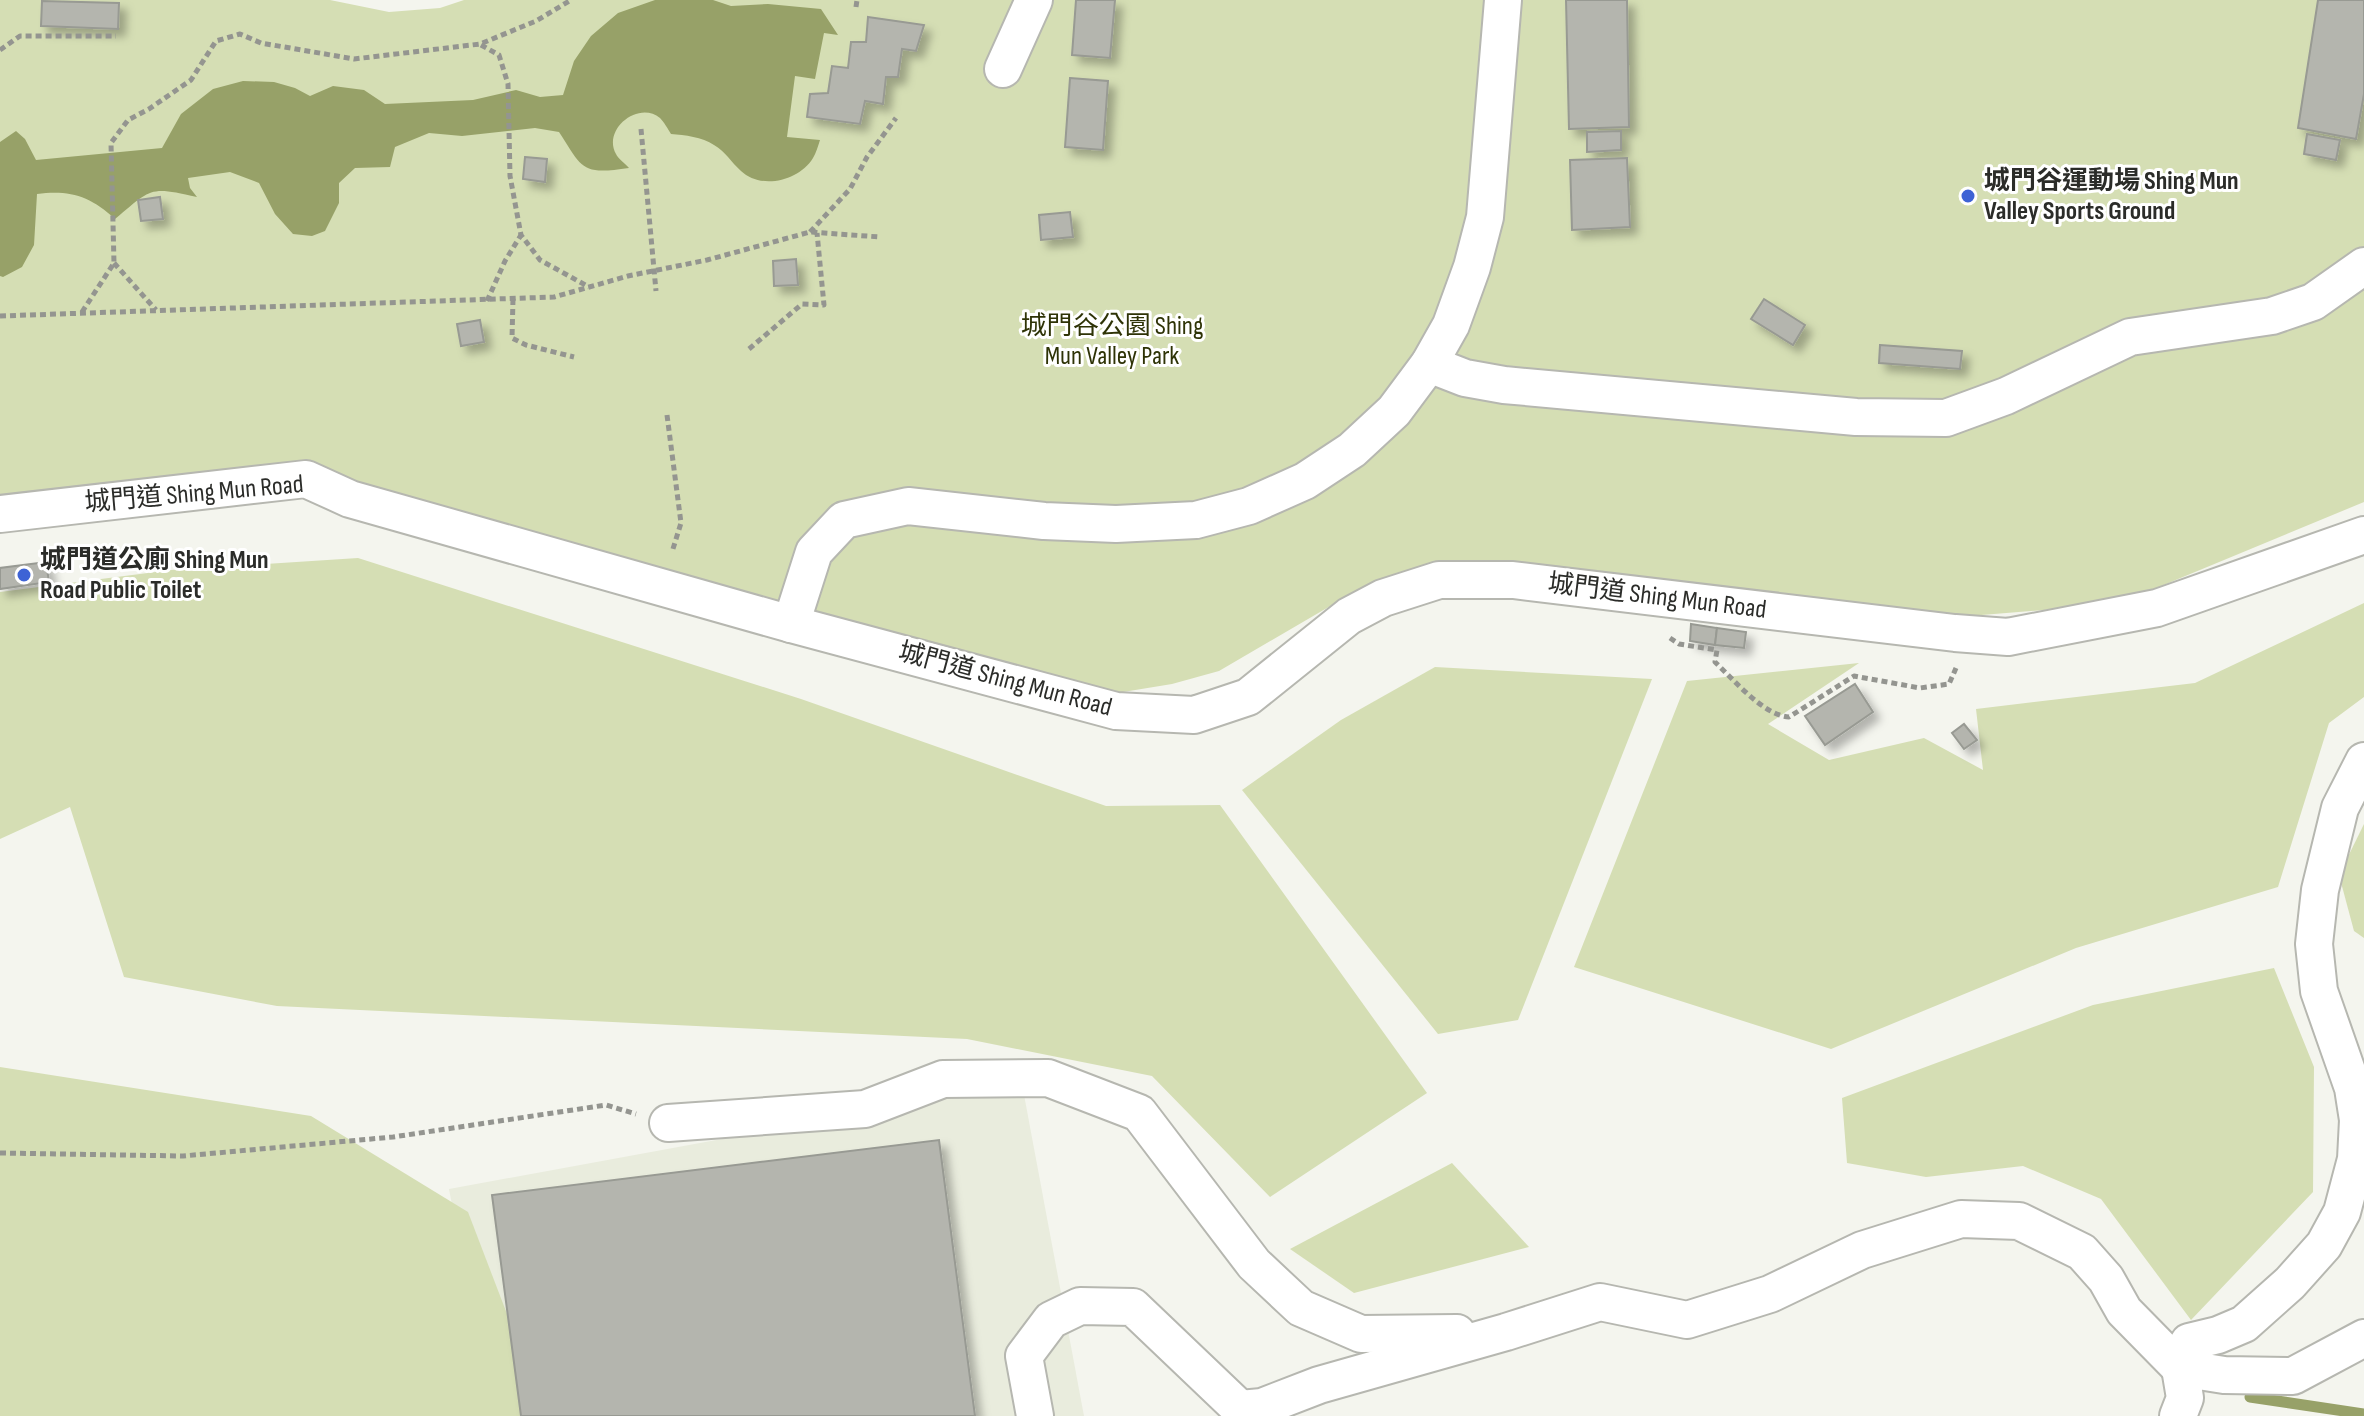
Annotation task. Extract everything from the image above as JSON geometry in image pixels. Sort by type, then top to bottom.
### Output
[{"type":"street","points":[[1003,69],[1034,0]]},
{"type":"street","points":[[791,624],[814,552],[844,520],[908,506],[1044,521],[1116,524],[1196,520],[1249,506],[1305,481],[1352,450],[1394,411],[1429,364],[1451,325],[1472,267],[1485,217],[1503,0]]},
{"type":"street","points":[[1429,364],[1465,378],[1504,385],[1856,417],[1946,418],[2006,396],[2130,337],[2272,316],[2313,302],[2364,266]]},
{"type":"street","name":"城門道 Shing Mun Road","points":[[0,514],[306,479],[350,499],[791,624],[1116,711],[1194,715],[1248,697],[1349,616],[1383,598],[1439,580],[1513,580],[2008,637],[2157,608],[2364,535]]},
{"type":"street","points":[[2181,1394],[2182,1353],[2189,1342],[2244,1324],[2290,1283],[2324,1245],[2342,1212],[2356,1159],[2358,1120],[2353,1088],[2319,991],[2314,944],[2320,890],[2340,808],[2364,761]]},
{"type":"street","points":[[668,1123],[865,1109],[943,1079],[1048,1078],[1139,1113],[1254,1264],[1301,1308],[1361,1334],[1506,1332]]},
{"type":"street","points":[[1035,1416],[1024,1356],[1051,1320],[1080,1306],[1133,1307],[1240,1409],[1262,1407],[1319,1385],[1600,1302],[1687,1320],[1770,1294],[1862,1250],[1961,1219],[2019,1221],[2082,1252],[2106,1279],[2124,1311],[2181,1394]]},
{"type":"street","points":[[2155,1416],[2181,1394],[2224,1375],[2293,1376],[2364,1338]]},
{"type":"path","points":[[82,312],[114,263],[111,143],[128,120],[191,80],[216,41],[240,34],[261,43],[354,59],[480,44],[536,21],[571,0]]},
{"type":"path","points":[[0,50],[20,36],[116,36]]},
{"type":"path","points":[[480,44],[499,55],[508,84],[510,176],[521,235],[540,260],[589,287]]},
{"type":"path","points":[[810,232],[850,189],[867,157],[896,118]]},
{"type":"path","points":[[641,129],[656,291]]},
{"type":"path","points":[[0,316],[554,297],[810,232],[880,237]]},
{"type":"path","points":[[749,349],[802,304],[824,305],[817,233]]},
{"type":"path","points":[[487,301],[521,235]]},
{"type":"path","points":[[114,263],[156,310]]},
{"type":"path","points":[[513,299],[512,338],[526,345],[574,357]]},
{"type":"path","points":[[661,586],[681,523],[667,415]]},
{"type":"path","points":[[1717,653],[1715,662],[1762,706],[1780,717],[1789,717],[1854,676],[1920,688],[1949,684],[1958,662]]},
{"type":"path","points":[[0,1153],[183,1156],[393,1137],[606,1105],[668,1123]]},
{"type":"shaded area","points":[[655,0],[713,0],[731,6],[768,4],[821,9],[838,35],[824,33],[815,79],[795,76],[787,137],[820,140],[807,166],[779,180],[749,177],[714,145],[699,138],[671,134],[660,118],[652,113],[633,115],[618,127],[613,145],[617,156],[629,168],[613,170],[601,171],[585,166],[559,132],[535,128],[462,136],[429,133],[395,147],[390,167],[355,168],[339,183],[339,203],[325,231],[312,236],[293,234],[275,214],[259,183],[230,172],[188,178],[190,188],[197,197],[169,191],[152,192],[115,219],[79,196],[37,194],[34,245],[22,267],[0,276],[0,142],[16,131],[25,139],[36,160],[162,148],[181,114],[213,89],[243,81],[274,82],[310,96],[333,86],[364,90],[385,104],[473,100],[516,90],[540,97],[563,95],[574,61],[591,36],[618,13]]},
{"type":"shaded area","points":[[1022,1084],[1084,1416],[492,1416],[449,1189]]},
{"type":"green space","name":"城門谷公園 Shing Mun Valley Park","points":[[0,0],[330,0],[389,12],[440,8],[464,0],[2364,0],[2364,502],[2154,589],[2056,609],[1957,617],[1440,564],[1356,591],[1219,671],[1172,684],[1117,693],[760,602],[361,488],[0,523]]},
{"type":"green space","points":[[358,558],[801,699],[1106,806],[1220,805],[1427,1093],[1270,1197],[1152,1076],[967,1039],[277,1006],[124,977],[70,807],[0,839],[0,592],[171,570]]},
{"type":"green space","points":[[2364,603],[2364,697],[2329,723],[2278,887],[2076,948],[1831,1049],[1574,967],[1687,681],[1859,663],[1768,724],[1829,760],[1924,738],[1983,770],[1976,709],[2195,683]]},
{"type":"green space","points":[[1435,667],[1652,679],[1518,1020],[1438,1034],[1242,790],[1341,720]]},
{"type":"green space","points":[[2364,824],[2364,938],[2354,931],[2339,875]]},
{"type":"green space","points":[[2274,968],[2314,1067],[2313,1192],[2191,1320],[2101,1199],[2023,1166],[1926,1177],[1847,1163],[1842,1098],[2093,1005]]},
{"type":"green space","points":[[0,1067],[311,1116],[468,1212],[546,1416],[0,1416]]},
{"type":"green space","points":[[1452,1163],[1529,1247],[1354,1293],[1290,1249]]},
{"type":"building","points":[[1076,0],[1115,0],[1110,58],[1072,55]]},
{"type":"building","points":[[1566,0],[1627,0],[1629,127],[1569,129]]},
{"type":"building","points":[[2318,0],[2364,0],[2364,94],[2356,139],[2298,128]]},
{"type":"building","points":[[42,1],[119,3],[118,29],[41,26]]},
{"type":"building","points":[[868,17],[924,25],[916,51],[902,49],[898,77],[886,77],[883,104],[865,101],[860,124],[807,117],[810,94],[828,93],[832,66],[848,68],[851,42],[866,42]]},
{"type":"building","points":[[1070,78],[1108,81],[1103,150],[1065,147]]},
{"type":"building","points":[[1621,131],[1621,150],[1587,152],[1587,132]]},
{"type":"building","points":[[2307,134],[2340,140],[2336,160],[2304,154]]},
{"type":"building","points":[[525,157],[547,159],[545,182],[523,179]]},
{"type":"building","points":[[1627,158],[1630,227],[1572,230],[1570,160]]},
{"type":"building","points":[[160,197],[163,219],[141,221],[138,200]]},
{"type":"building","points":[[1070,212],[1073,237],[1041,240],[1039,215]]},
{"type":"building","points":[[796,259],[798,285],[774,286],[773,261]]},
{"type":"building","points":[[1764,299],[1805,325],[1793,345],[1751,319]]},
{"type":"building","points":[[480,320],[484,342],[461,346],[457,324]]},
{"type":"building","points":[[1880,345],[1962,351],[1960,369],[1879,363]]},
{"type":"building","name":"城門道公廁 Shing Mun Road Public Toilet","points":[[46,562],[49,582],[0,589],[0,568]]},
{"type":"building","points":[[1691,624],[1717,628],[1715,645],[1690,641]]},
{"type":"building","points":[[1717,628],[1746,632],[1744,648],[1715,645]]},
{"type":"building","points":[[1855,684],[1873,712],[1825,745],[1805,716]]},
{"type":"building","points":[[1964,724],[1977,740],[1964,749],[1952,733]]},
{"type":"building","points":[[939,1140],[975,1416],[521,1416],[492,1195]]},
{"type":"waterway","points":[[2250,1397],[2364,1414]]},
{"type":"place","name":"城門谷運動場 Shing Mun Valley Sports Ground","points":[[1968,196]]},
{"type":"place","name":"城門道公廁 Shing Mun Road Public Toilet","points":[[24,575]]}]
